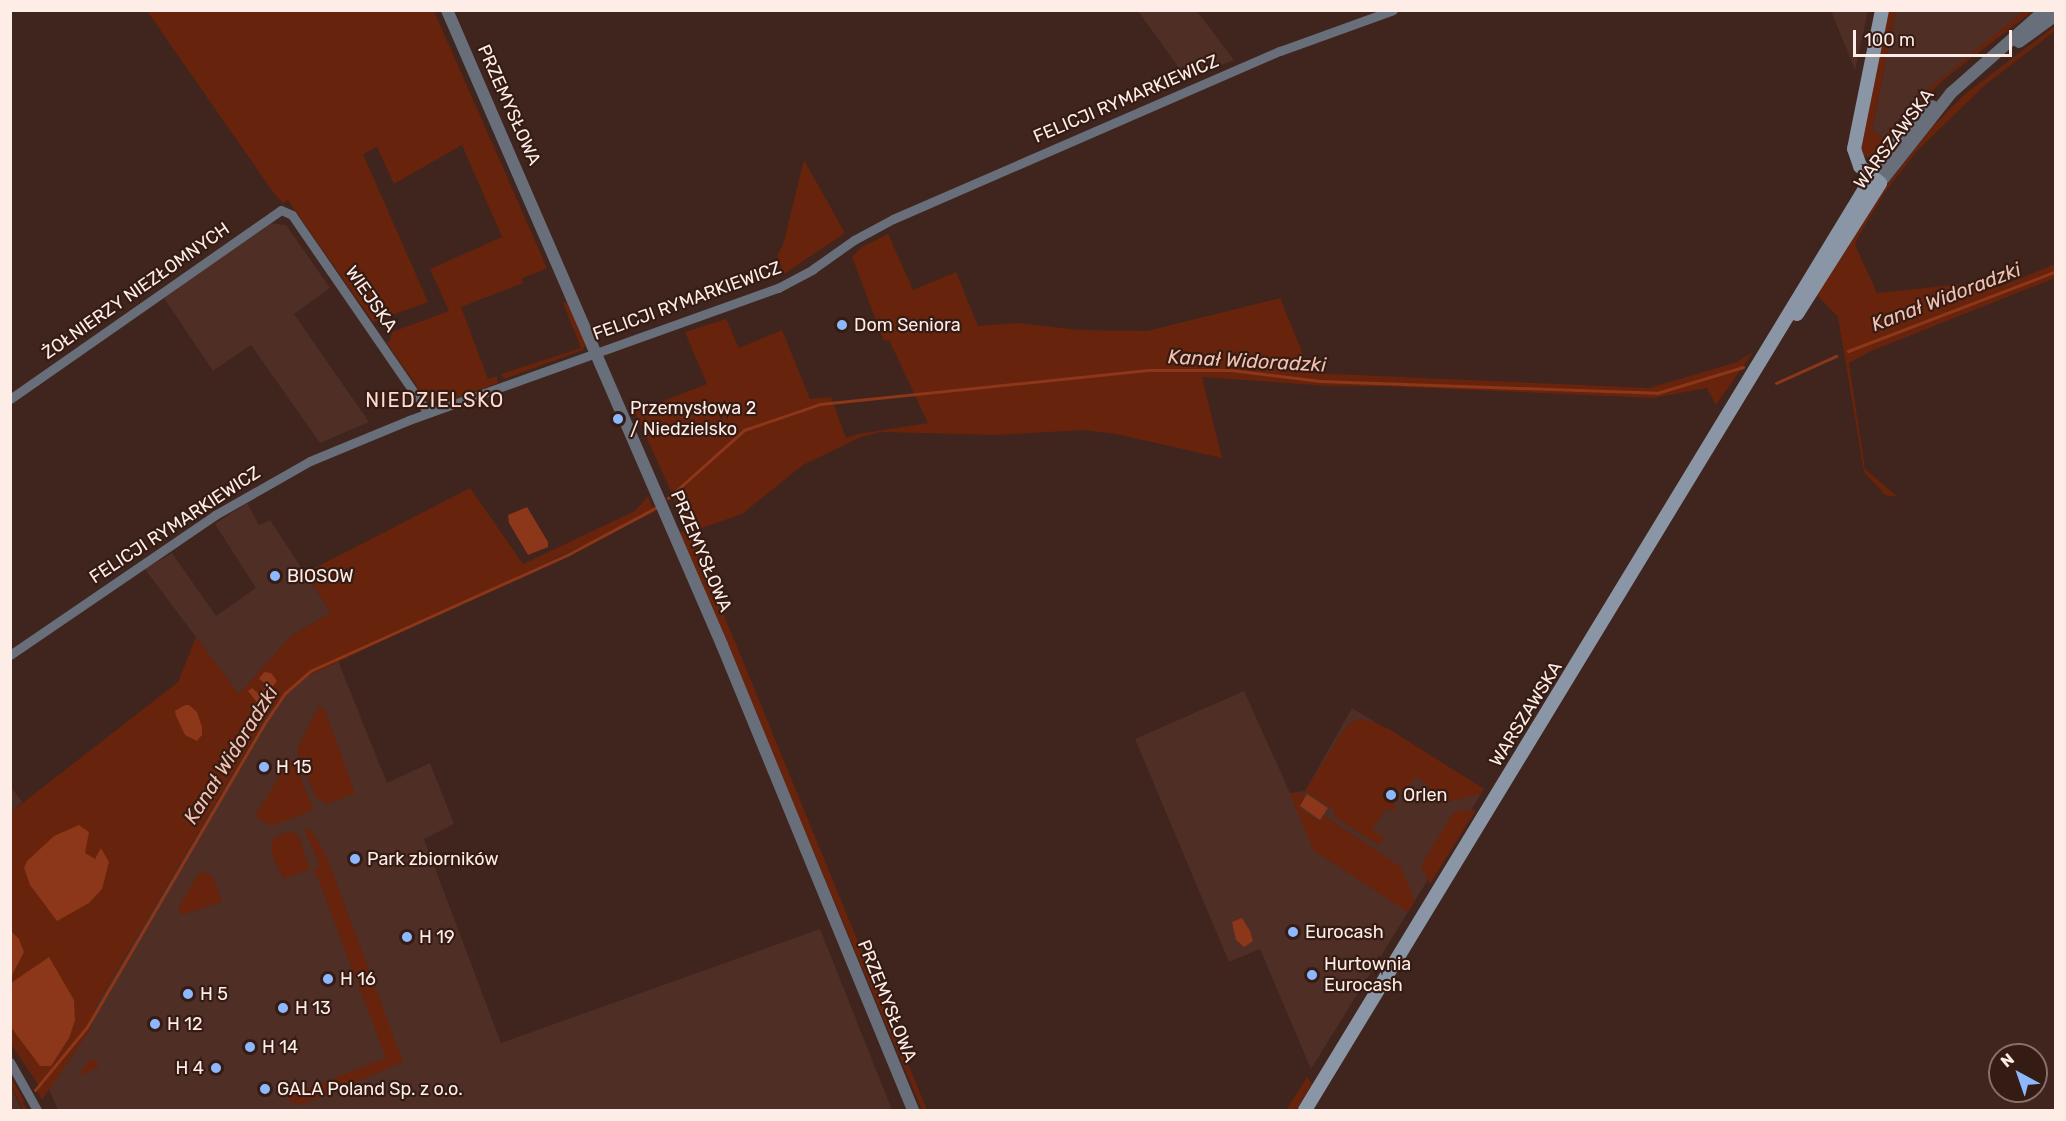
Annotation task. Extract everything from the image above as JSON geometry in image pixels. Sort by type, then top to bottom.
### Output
[{"type":"main road","points":[[1876,180],[1857,162],[1854,149],[1882,10]]},
{"type":"main road","name":"WARSZAWSKA","points":[[1305,1110],[1777,336],[1811,294],[1876,180]]},
{"type":"street","name":"PRZEMYSŁOWA","points":[[447,10],[722,645],[913,1110]]},
{"type":"street","name":"FELICJI RYMARKIEWICZ","points":[[10,655],[176,541],[258,489],[337,449],[428,413],[778,288],[854,240],[924,205],[1269,55],[1393,10]]},
{"type":"street","points":[[1995,57],[2045,10]]},
{"type":"street","points":[[1995,57],[2055,15]]},
{"type":"street","name":"WARSZAWSKA","points":[[1876,180],[1951,93],[1995,57]]},
{"type":"street","name":"ŻOŁNIERZY NIEZŁOMNYCH","points":[[10,399],[281,210]]},
{"type":"street","name":"WIEJSKA","points":[[281,210],[292,215],[428,413]]},
{"type":"street","points":[[10,1062],[37,1110]]},
{"type":"shaded area","points":[[2025,10],[2033,11],[1948,76],[1922,100],[1908,119],[1902,116],[1919,96]]},
{"type":"shaded area","points":[[147,11],[434,11],[547,268],[521,279],[523,283],[461,307],[488,379],[497,376],[498,383],[446,402],[434,403],[424,396],[386,342],[390,341],[392,332],[449,311],[430,269],[502,237],[462,145],[394,184],[377,147],[363,154],[428,302],[373,322],[288,200],[283,203],[273,192]]},
{"type":"shaded area","points":[[1138,11],[1197,11],[1234,60],[1187,79]]},
{"type":"shaded area","points":[[1831,11],[1868,11],[1855,70]]},
{"type":"shaded area","points":[[1888,11],[1896,11],[1872,130],[1884,138],[1897,123],[1902,128],[1882,155],[1870,158],[1864,156],[1861,148]]},
{"type":"shaded area","points":[[1896,11],[2025,11],[1919,96],[1884,138],[1872,130]]},
{"type":"shaded area","points":[[2055,26],[2055,31],[1984,86],[1917,151],[1885,192],[1855,245],[1877,293],[1981,282],[1999,287],[2055,264],[2055,278],[1871,351],[1849,363],[1865,469],[1898,497],[1885,495],[1864,472],[1838,317],[1815,293],[1890,181],[1933,126],[1965,94]]},
{"type":"shaded area","points":[[804,160],[845,233],[784,274],[777,256],[783,245]]},
{"type":"shaded area","points":[[268,223],[286,225],[330,288],[294,314],[369,422],[320,443],[251,345],[213,371],[164,298]]},
{"type":"shaded area","points":[[888,234],[913,290],[956,272],[978,326],[1018,323],[1080,330],[1147,331],[1280,298],[1311,373],[1649,388],[1737,362],[1753,352],[1716,405],[1707,388],[1653,398],[1383,386],[1328,386],[1202,377],[1222,458],[1116,434],[1083,430],[997,435],[881,432],[861,437],[803,465],[742,514],[690,532],[927,1110],[922,1110],[679,532],[689,531],[635,412],[707,384],[685,332],[726,319],[739,348],[782,330],[810,399],[831,397],[846,438],[928,423],[889,340],[884,341],[852,257],[862,247]]},
{"type":"shaded area","points":[[569,302],[586,343],[583,350],[504,379],[501,374],[581,348],[563,303]]},
{"type":"shaded area","points":[[470,488],[523,564],[635,511],[648,496],[654,512],[304,678],[271,709],[97,1004],[90,1030],[42,1100],[37,1091],[39,1086],[11,1044],[11,812],[178,682],[196,637],[239,694],[291,636],[331,613],[305,573]]},
{"type":"shaded area","points":[[247,503],[259,525],[270,520],[331,613],[291,636],[239,695],[145,569],[172,553],[216,616],[256,588],[215,524]]},
{"type":"shaded area","points":[[527,507],[548,542],[548,547],[528,555],[509,523],[508,515]]},
{"type":"shaded area","points":[[338,661],[387,783],[430,763],[454,824],[424,839],[501,1043],[820,929],[892,1110],[58,1110],[48,1087],[90,1030],[97,1004],[271,709],[304,678]]},
{"type":"shaded area","points":[[264,672],[271,673],[277,681],[259,705],[248,691],[252,688],[258,693],[264,690],[266,684],[259,679]]},
{"type":"shaded area","points":[[1244,691],[1290,793],[1305,791],[1352,708],[1484,789],[1311,1069],[1260,949],[1229,962],[1135,739]]},
{"type":"shaded area","points":[[189,705],[197,712],[202,727],[202,735],[197,741],[185,735],[176,716],[175,711]]},
{"type":"shaded area","points":[[319,706],[325,710],[355,793],[327,804],[316,797],[298,753],[298,747]]},
{"type":"shaded area","points":[[1358,719],[1371,721],[1389,729],[1484,789],[1481,794],[1440,803],[1424,792],[1428,785],[1415,777],[1405,792],[1396,787],[1390,796],[1394,799],[1391,803],[1396,806],[1393,811],[1386,808],[1372,830],[1384,837],[1379,845],[1333,816],[1336,811],[1305,791],[1339,737],[1348,725]]},
{"type":"shaded area","points":[[293,760],[313,807],[309,812],[274,825],[266,824],[255,816],[289,761]]},
{"type":"shaded area","points":[[11,787],[22,802],[11,812]]},
{"type":"shaded area","points":[[1290,793],[1305,793],[1299,808],[1320,821],[1324,816],[1401,867],[1415,901],[1408,912],[1313,850]]},
{"type":"shaded area","points":[[1307,794],[1328,808],[1320,820],[1300,806]]},
{"type":"shaded area","points":[[1476,810],[1430,884],[1421,865],[1452,815],[1458,811]]},
{"type":"shaded area","points":[[79,825],[89,832],[85,853],[95,859],[101,848],[109,862],[102,889],[89,903],[57,921],[30,885],[24,868],[27,861],[54,836]]},
{"type":"shaded area","points":[[310,828],[327,857],[403,1062],[301,1105],[289,1101],[287,1096],[386,1058],[314,868],[320,866],[305,831]]},
{"type":"shaded area","points":[[288,832],[295,833],[299,837],[310,869],[283,879],[271,852],[271,844],[275,837]]},
{"type":"shaded area","points":[[205,871],[213,877],[222,902],[181,915],[178,908],[198,875]]},
{"type":"shaded area","points":[[1242,918],[1253,941],[1244,947],[1236,940],[1232,922]]},
{"type":"shaded area","points":[[11,931],[19,939],[24,952],[11,977]]},
{"type":"shaded area","points":[[49,957],[74,1000],[75,1021],[69,1038],[51,1066],[40,1066],[10,1026],[11,983]]},
{"type":"shaded area","points":[[91,1058],[100,1067],[77,1076]]},
{"type":"shaded area","points":[[10,1075],[24,1101],[22,1103],[28,1110],[23,1110],[11,1085]]},
{"type":"shaded area","points":[[1307,1077],[1312,1084],[1296,1110],[1286,1110]]},
{"type":"shaded area","points":[[11,1087],[17,1100],[22,1110],[11,1110]]},
{"type":"waterway","name":"Kanał Widoradzki","points":[[1848,351],[2056,271]]},
{"type":"waterway","name":"Kanał Widoradzki","points":[[1776,383],[1836,356]]},
{"type":"waterway","name":"Kanał Widoradzki","points":[[668,498],[744,430],[820,404],[1148,370],[1231,370],[1320,381],[1657,393],[1743,367]]},
{"type":"waterway","name":"Kanał Widoradzki","points":[[35,1090],[87,1027],[264,724],[285,693],[310,671],[569,554],[655,508]]},
{"type":"place","name":"Dom Seniora","points":[[842,325]]},
{"type":"place","name":"Przemysłowa 2 / Niedzielsko","points":[[618,419]]},
{"type":"place","name":"BIOSOW","points":[[275,576]]},
{"type":"place","name":"H 15","points":[[264,767]]},
{"type":"place","name":"Orlen","points":[[1391,795]]},
{"type":"place","name":"Park zbiorników","points":[[355,859]]},
{"type":"place","name":"Eurocash","points":[[1293,932]]},
{"type":"place","name":"H 19","points":[[407,937]]},
{"type":"place","name":"Hurtownia Eurocash","points":[[1312,975]]},
{"type":"place","name":"H 16","points":[[328,979]]},
{"type":"place","name":"H 5","points":[[188,994]]},
{"type":"place","name":"H 13","points":[[283,1008]]},
{"type":"place","name":"H 12","points":[[155,1024]]},
{"type":"place","name":"H 14","points":[[250,1047]]},
{"type":"place","name":"H 4","points":[[216,1068]]},
{"type":"place","name":"GALA Poland Sp. z o.o.","points":[[265,1089]]},
{"type":"district","name":"NIEDZIELSKO","points":[[435,400]]}]
